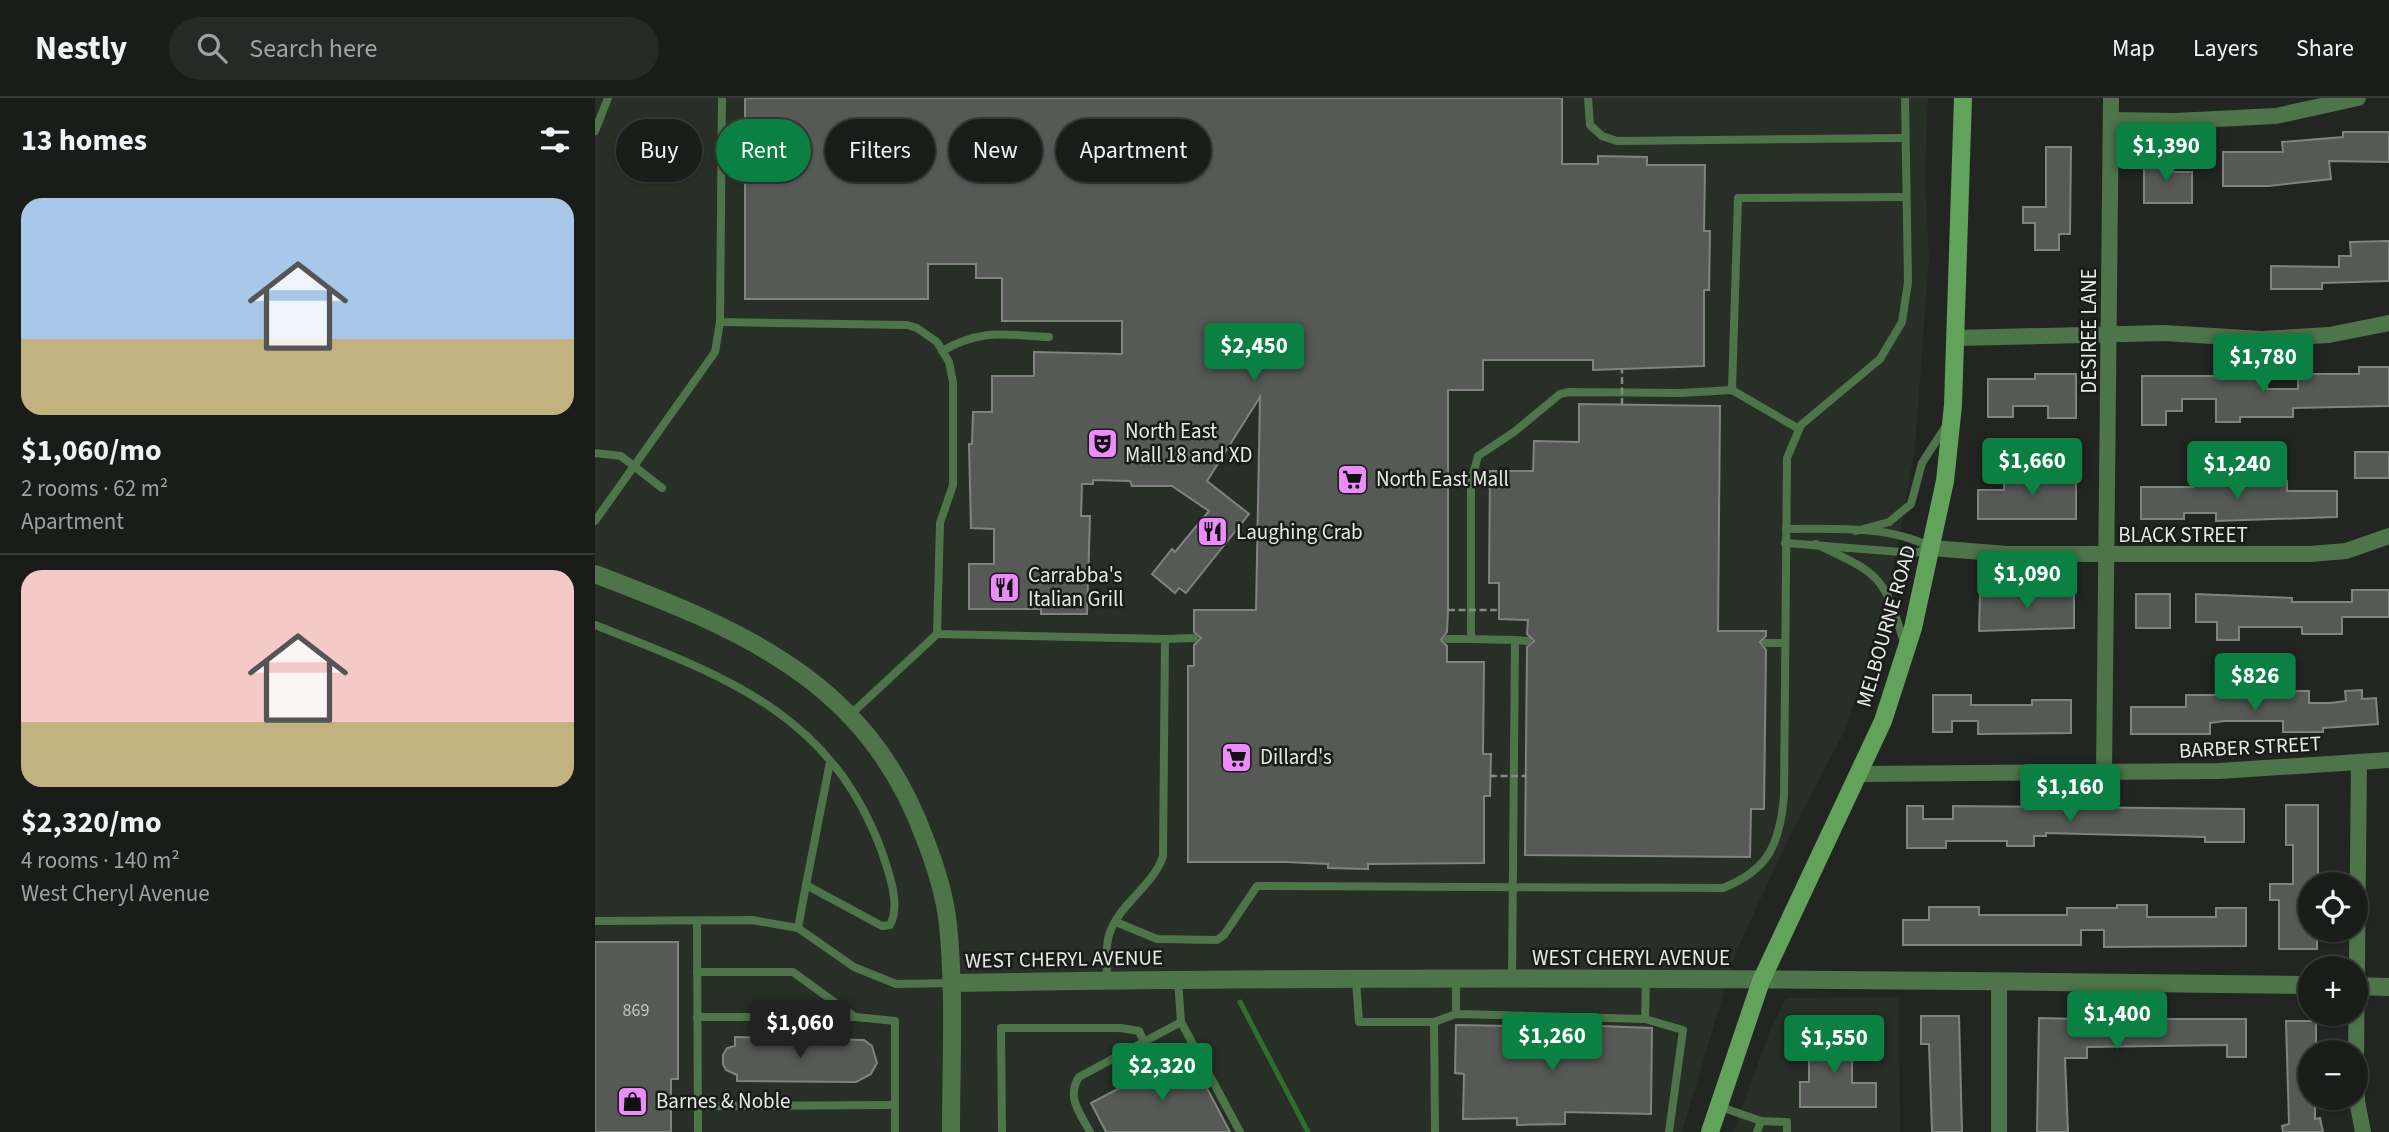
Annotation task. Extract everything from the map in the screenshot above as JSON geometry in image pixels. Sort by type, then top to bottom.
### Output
[{"type":"main road","name":"MELBOURNE ROAD","points":[[1710,1132],[1761,981],[1883,721],[1906,650],[1933,548],[1945,481],[1951,418],[1963,98]]},
{"type":"street","name":"DESIREE LANE","points":[[2104,774],[2111,98]]},
{"type":"street","points":[[2111,120],[2176,121],[2276,116],[2358,98]]},
{"type":"street","points":[[1956,338],[2164,333],[2262,339],[2329,335],[2389,323]]},
{"type":"street","name":"BLACK STREET","points":[[1933,548],[2007,554],[2310,554],[2346,551],[2389,536]]},
{"type":"street","points":[[595,574],[705,619],[766,649],[814,680],[849,715],[911,799],[943,892],[951,983],[951,1132]]},
{"type":"street","name":"BARBER STREET","points":[[1860,774],[2218,771],[2389,760]]},
{"type":"street","points":[[2356,956],[2359,762]]},
{"type":"street","name":"WEST CHERYL AVENUE","points":[[951,983],[1457,980],[1999,981],[2298,985]]},
{"type":"street","points":[[1999,981],[1999,1132]]},
{"type":"street","points":[[2368,986],[2389,986]]},
{"type":"street","points":[[2356,1026],[2357,1101],[2363,1132]]},
{"type":"lane","points":[[595,131],[608,98]]},
{"type":"lane","points":[[595,521],[715,352],[720,323],[722,98]]},
{"type":"lane","points":[[1588,98],[1590,125],[1602,136],[1617,141],[1904,138]]},
{"type":"lane","points":[[1116,922],[1157,939],[1217,940],[1224,935],[1257,886],[1723,888],[1740,882],[1757,869],[1776,844],[1782,818],[1787,458],[1799,429],[1880,359],[1898,332],[1908,282],[1904,197],[1905,98]]},
{"type":"lane","points":[[1732,390],[1738,198],[1904,197]]},
{"type":"lane","points":[[720,323],[907,326],[917,328],[934,340],[942,351],[949,362],[953,382],[954,468],[951,498],[940,523],[937,634]]},
{"type":"lane","points":[[942,351],[968,337],[990,334],[1049,337]]},
{"type":"lane","points":[[1471,639],[1471,482],[1478,456],[1514,432],[1560,394],[1732,390],[1799,429]]},
{"type":"lane","points":[[1856,531],[1889,522],[1911,504],[1922,463],[1951,418]]},
{"type":"lane","points":[[595,453],[614,453],[662,488]]},
{"type":"lane","points":[[1786,529],[1856,531],[1916,540],[1933,548]]},
{"type":"lane","points":[[1785,543],[1915,553],[1933,548]]},
{"type":"lane","points":[[1816,544],[1879,579],[1894,609],[1906,650]]},
{"type":"lane","points":[[595,625],[704,669],[753,694],[794,724],[830,762],[860,802],[877,838],[890,876],[893,918],[890,925],[882,926],[806,886]]},
{"type":"lane","points":[[849,715],[937,634],[1194,638]]},
{"type":"lane","points":[[1107,981],[1109,935],[1116,922],[1154,876],[1163,856],[1165,639]]},
{"type":"lane","points":[[1447,639],[1527,641]]},
{"type":"lane","points":[[1512,981],[1515,640]]},
{"type":"lane","points":[[1766,643],[1784,643]]},
{"type":"lane","points":[[798,928],[830,762]]},
{"type":"lane","points":[[595,921],[752,920],[798,928],[854,968],[896,984],[951,983]]},
{"type":"lane","points":[[697,921],[698,1132]]},
{"type":"lane","points":[[697,972],[793,972],[856,1017]]},
{"type":"lane","points":[[1178,980],[1181,1023],[1240,1132]]},
{"type":"lane","points":[[1356,980],[1359,1022],[1434,1022],[1455,1014],[1645,1019],[1683,1030],[1669,1132]]},
{"type":"lane","points":[[1455,1014],[1457,980]]},
{"type":"lane","points":[[1645,1019],[1646,981]]},
{"type":"lane","points":[[697,1017],[856,1017],[895,1021],[895,1132]]},
{"type":"lane","points":[[1434,1022],[1435,1132]]},
{"type":"lane","points":[[1090,1132],[1073,1100],[1073,1087],[1079,1077],[1181,1023]]},
{"type":"lane","points":[[1002,1132],[1001,1028],[1121,1028],[1139,1031],[1144,1042]]},
{"type":"lane","points":[[698,1106],[895,1105]]},
{"type":"lane","points":[[1718,1106],[1761,1121],[1787,1122],[1787,1132]]},
{"type":"lane","points":[[1757,1132],[1761,1121]]},
{"type":"path","points":[[1622,370],[1622,405]]},
{"type":"path","points":[[1448,610],[1499,610]]},
{"type":"path","points":[[1490,776],[1526,776]]},
{"type":"shaded area","name":"North East Mall","points":[[595,98],[1928,98],[1925,177],[1929,258],[1915,448],[1886,610],[1844,732],[1788,839],[1736,952],[1682,1132],[595,1132]]},
{"type":"shaded area","points":[[1899,997],[1900,1132],[1733,1132],[1770,1031],[1786,998]]},
{"type":"building","name":"North East Mall","points":[[745,98],[1562,98],[1562,164],[1598,164],[1598,156],[1647,157],[1647,165],[1705,165],[1704,231],[1710,231],[1709,290],[1704,290],[1704,366],[1593,370],[1593,360],[1483,360],[1483,390],[1448,390],[1448,610],[1447,632],[1441,640],[1447,646],[1447,662],[1484,662],[1483,754],[1491,754],[1490,796],[1484,796],[1484,863],[1368,864],[1368,869],[1328,868],[1328,864],[1286,862],[1188,862],[1188,666],[1194,666],[1194,645],[1201,638],[1194,632],[1194,610],[1256,610],[1260,397],[1207,481],[1249,514],[1186,593],[1179,588],[1175,593],[1152,574],[1172,549],[1175,552],[1209,511],[1172,486],[1132,486],[1130,481],[1093,480],[1093,484],[1082,484],[1081,516],[1090,516],[1087,614],[1041,614],[1041,609],[969,609],[969,564],[994,564],[994,529],[971,528],[969,444],[972,444],[973,412],[992,412],[992,376],[1034,376],[1034,352],[1122,354],[1122,321],[1002,321],[1002,278],[976,278],[976,264],[928,264],[928,299],[745,299],[745,182],[811,182],[811,119],[745,119]]},
{"type":"building","points":[[2343,132],[2389,132],[2389,162],[2329,161],[2331,179],[2269,186],[2223,186],[2223,152],[2283,152],[2282,142],[2343,137]]},
{"type":"building","points":[[2046,147],[2071,147],[2070,234],[2059,234],[2059,250],[2035,250],[2035,223],[2023,223],[2023,207],[2046,207]]},
{"type":"building","points":[[2144,157],[2166,157],[2166,172],[2192,172],[2192,203],[2144,203]]},
{"type":"building","points":[[2389,241],[2389,281],[2322,283],[2322,289],[2271,289],[2271,266],[2339,267],[2339,256],[2351,256],[2350,242]]},
{"type":"building","points":[[2359,367],[2389,367],[2389,406],[2293,408],[2293,417],[2240,417],[2240,422],[2216,422],[2216,399],[2182,399],[2182,411],[2166,411],[2166,425],[2142,425],[2142,376],[2267,376],[2267,389],[2298,389],[2298,374],[2359,374]]},
{"type":"building","points":[[2035,374],[2076,374],[2076,418],[2048,418],[2048,406],[2013,406],[2013,417],[1988,417],[1988,379],[2035,379]]},
{"type":"building","points":[[1579,404],[1720,406],[1718,631],[1766,631],[1766,636],[1760,642],[1766,650],[1764,809],[1751,809],[1750,857],[1525,855],[1527,647],[1534,641],[1527,634],[1528,620],[1499,619],[1499,583],[1489,583],[1490,471],[1533,471],[1534,441],[1579,442]]},
{"type":"building","points":[[2355,452],[2389,452],[2389,478],[2355,478]]},
{"type":"building","points":[[2048,467],[2076,467],[2076,519],[1978,519],[1978,490],[2004,490],[2004,478],[2048,478]]},
{"type":"building","points":[[2193,481],[2287,481],[2287,491],[2337,491],[2337,517],[2216,521],[2216,513],[2184,513],[2184,519],[2141,519],[2141,487],[2193,487]]},
{"type":"building","points":[[2352,590],[2389,590],[2389,617],[2342,617],[2342,634],[2302,634],[2302,627],[2239,627],[2239,640],[2217,640],[2217,622],[2196,622],[2196,594],[2292,598],[2292,602],[2352,602]]},
{"type":"building","points":[[2074,592],[2074,628],[1979,631],[1980,594]]},
{"type":"building","points":[[2136,594],[2170,594],[2170,628],[2136,628]]},
{"type":"building","points":[[2362,690],[2362,699],[2376,698],[2378,724],[2323,728],[2323,732],[2283,732],[2283,721],[2224,721],[2210,723],[2210,734],[2131,734],[2131,707],[2186,707],[2186,695],[2283,695],[2283,691],[2309,691],[2309,703],[2330,703],[2346,701],[2345,691]]},
{"type":"building","points":[[1933,695],[1971,695],[1971,705],[2032,705],[2032,700],[2071,700],[2071,733],[1978,734],[1978,721],[1952,721],[1952,732],[1933,732]]},
{"type":"building","points":[[2286,805],[2318,805],[2318,872],[2298,872],[2298,942],[2317,942],[2317,949],[2279,949],[2279,900],[2270,900],[2270,884],[2293,884],[2293,845],[2286,845]]},
{"type":"building","points":[[1907,806],[1923,806],[1923,819],[1953,819],[1953,806],[2244,809],[2244,842],[2205,842],[2205,837],[2046,833],[2046,836],[2034,836],[2034,846],[2007,846],[2007,841],[1946,841],[1946,848],[1907,848]]},
{"type":"building","points":[[2117,905],[2147,905],[2147,917],[2216,917],[2216,908],[2246,908],[2246,946],[2104,947],[2104,930],[2081,930],[2081,945],[1903,945],[1903,920],[1929,920],[1929,907],[1979,907],[1979,915],[2067,915],[2067,908],[2117,908]]},
{"type":"building","points":[[595,942],[678,942],[678,1079],[671,1079],[671,1132],[595,1132]]},
{"type":"building","points":[[1921,1016],[1959,1016],[1962,1132],[1932,1132],[1929,1044],[1921,1044]]},
{"type":"building","points":[[2039,1018],[2079,1019],[2079,1031],[2104,1032],[2104,1019],[2246,1019],[2246,1057],[2227,1057],[2227,1045],[2087,1047],[2087,1058],[2065,1058],[2068,1132],[2037,1132]]},
{"type":"building","points":[[2286,1021],[2298,1021],[2298,1026],[2316,1026],[2316,1040],[2298,1040],[2298,1110],[2315,1110],[2315,1119],[2320,1118],[2323,1132],[2283,1132],[2282,1126],[2289,1124]]},
{"type":"building","points":[[1456,1025],[1559,1027],[1558,1042],[1601,1041],[1601,1026],[1652,1028],[1651,1114],[1565,1112],[1565,1124],[1517,1125],[1517,1118],[1463,1119],[1464,1074],[1455,1073]]},
{"type":"building","points":[[1809,1033],[1852,1033],[1852,1083],[1876,1083],[1876,1107],[1800,1107],[1800,1082],[1809,1082]]},
{"type":"building","points":[[735,1037],[864,1040],[872,1046],[877,1063],[871,1074],[856,1082],[737,1081],[737,1075],[726,1070],[723,1064],[723,1055],[727,1048],[735,1046]]},
{"type":"building","points":[[1188,1052],[1230,1132],[1106,1132],[1091,1103]]},
{"type":"waterway","points":[[1240,1002],[1308,1132]]},
{"type":"place","name":"North East Mall 18 and XD","points":[[1102,443]]},
{"type":"place","name":"North East Mall","points":[[1353,479]]},
{"type":"place","name":"Laughing Crab","points":[[1213,532]]},
{"type":"place","name":"Carrabba's Italian Grill","points":[[1005,587]]},
{"type":"place","name":"Dillard's","points":[[1237,757]]},
{"type":"place","name":"Barnes & Noble","points":[[633,1101]]}]
